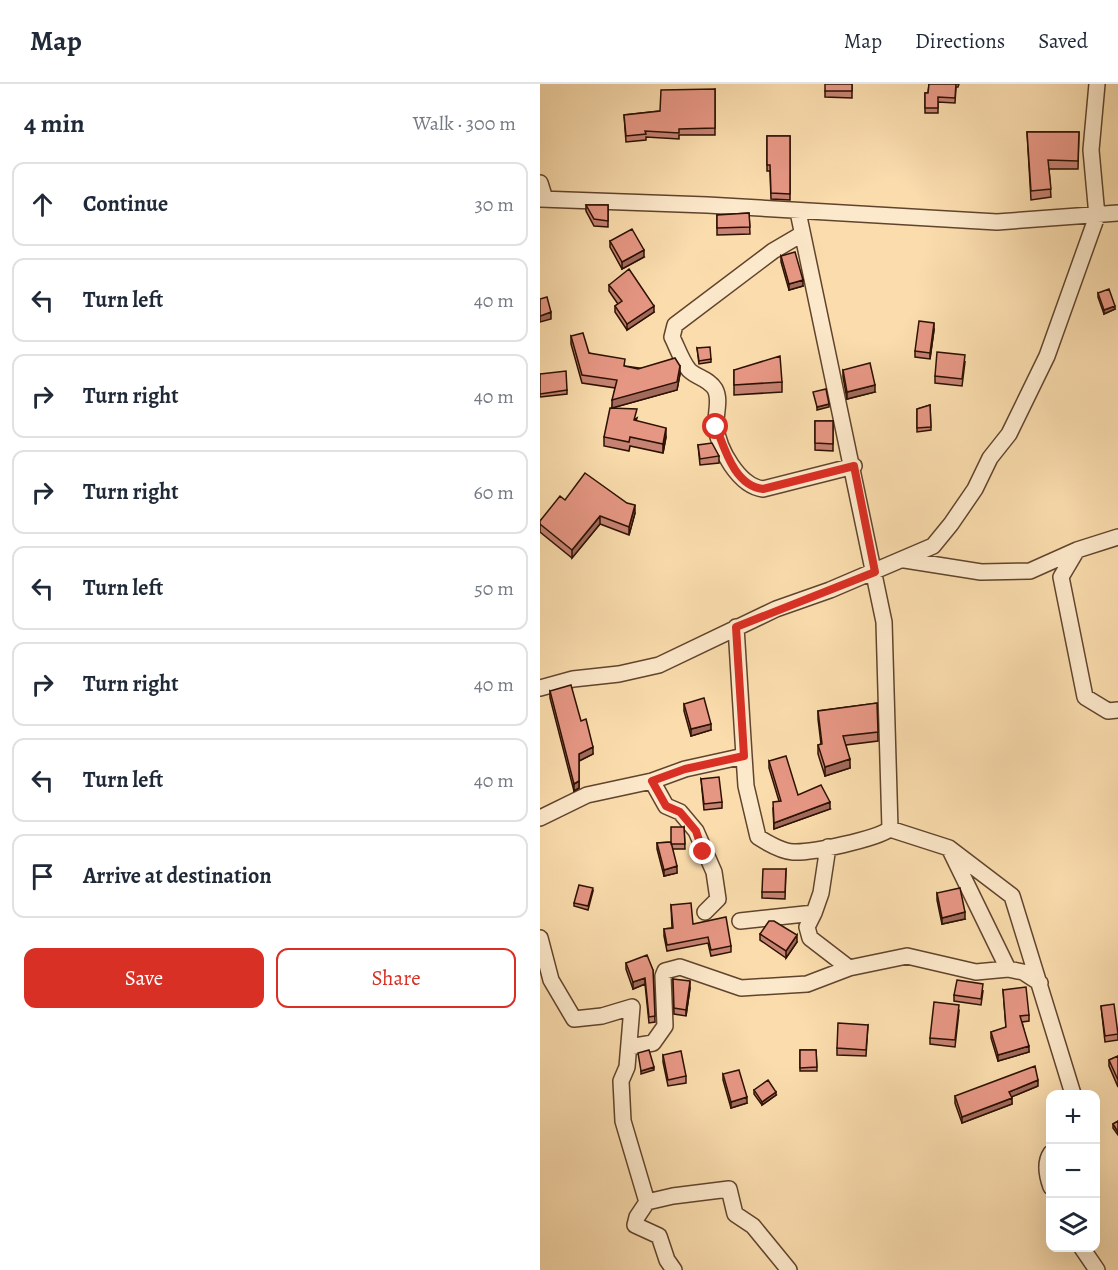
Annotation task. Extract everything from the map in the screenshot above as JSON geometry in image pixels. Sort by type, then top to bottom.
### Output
[{"type":"street","points":[[540,688],[573,679],[619,674],[659,665],[690,652],[736,627],[905,560],[933,546],[975,489],[990,458],[1009,434],[1047,356],[1097,216],[1091,150],[1097,84]]},
{"type":"street","points":[[540,183],[543,199],[997,222],[1118,213]]},
{"type":"street","points":[[798,212],[854,466],[885,622],[890,829]]},
{"type":"street","points":[[802,234],[773,251],[675,325],[672,337],[690,371],[706,378],[716,390],[716,427],[725,452],[735,471],[754,488],[763,489],[854,466]]},
{"type":"street","points":[[905,560],[981,572],[1030,571],[1077,550],[1118,537]]},
{"type":"street","points":[[1077,550],[1061,577],[1085,697],[1108,711],[1118,710]]},
{"type":"street","points":[[736,627],[746,786],[758,837],[774,847],[794,852],[882,835],[890,829]]},
{"type":"street","points":[[540,818],[587,795],[652,781],[685,769],[744,756]]},
{"type":"street","points":[[652,781],[666,806],[680,812],[696,831],[714,872],[718,899],[705,912]]},
{"type":"street","points":[[890,829],[949,849],[1012,896],[1072,1090]]},
{"type":"street","points":[[828,847],[821,893],[807,927],[810,938],[849,968]]},
{"type":"street","points":[[949,849],[1008,969]]},
{"type":"street","points":[[740,921],[814,913]]},
{"type":"street","points":[[540,938],[551,980],[574,1019],[602,1017],[632,1007],[627,1067],[621,1081],[623,1121],[647,1202]]},
{"type":"street","points":[[628,1047],[653,1043],[665,1026],[663,976],[665,971],[672,968],[680,967],[741,988],[807,984],[849,968],[907,956],[976,972],[1008,969],[1023,972],[1040,983]]},
{"type":"street","points":[[674,1270],[667,1260],[659,1236],[634,1225],[636,1216],[647,1202],[673,1196],[729,1189],[735,1214],[753,1226],[789,1270]]},
{"type":"street","points":[[1085,1252],[1097,1270]]},
{"type":"building","points":[[825,84],[852,84],[852,91],[825,91]]},
{"type":"building","points":[[929,84],[956,84],[955,98],[938,97],[938,108],[925,108],[925,93],[928,93]]},
{"type":"building","points":[[715,89],[715,128],[679,129],[679,133],[645,131],[646,134],[626,136],[624,115],[660,111],[661,90]]},
{"type":"building","points":[[1027,132],[1079,132],[1078,161],[1048,160],[1051,189],[1031,191]]},
{"type":"building","points":[[767,136],[790,136],[790,194],[771,193],[770,165],[767,165]]},
{"type":"building","points":[[586,205],[608,205],[608,221],[594,219]]},
{"type":"building","points":[[749,213],[750,227],[717,228],[717,215]]},
{"type":"building","points":[[632,229],[644,250],[622,262],[610,241]]},
{"type":"building","points":[[795,252],[803,280],[789,284],[781,256]]},
{"type":"building","points":[[629,269],[654,306],[627,324],[615,306],[622,301],[609,285]]},
{"type":"building","points":[[1109,289],[1115,306],[1104,310],[1098,293]]},
{"type":"building","points":[[547,297],[551,312],[540,316],[540,299]]},
{"type":"building","points":[[919,321],[934,323],[930,353],[915,351]]},
{"type":"building","points":[[583,333],[589,353],[625,359],[624,366],[638,369],[675,358],[680,366],[677,382],[612,400],[617,380],[582,375],[571,336]]},
{"type":"building","points":[[710,347],[711,359],[699,361],[697,348]]},
{"type":"building","points":[[937,352],[965,355],[962,379],[935,376]]},
{"type":"building","points":[[780,356],[782,382],[734,385],[734,370]]},
{"type":"building","points":[[870,363],[875,385],[847,392],[843,370]]},
{"type":"building","points":[[566,371],[567,390],[540,394],[540,374]]},
{"type":"building","points":[[826,389],[829,404],[817,407],[813,392]]},
{"type":"building","points":[[930,405],[931,427],[917,428],[917,409]]},
{"type":"building","points":[[610,408],[637,409],[634,420],[666,428],[663,444],[630,437],[629,442],[604,437]]},
{"type":"building","points":[[815,421],[833,421],[833,444],[815,443]]},
{"type":"building","points":[[712,443],[719,456],[700,459],[698,445]]},
{"type":"building","points":[[585,473],[627,503],[635,505],[629,527],[600,516],[572,550],[540,524],[540,521],[560,496],[565,500]]},
{"type":"building","points":[[571,685],[581,721],[586,719],[593,747],[579,754],[579,781],[574,784],[550,691]]},
{"type":"building","points":[[704,698],[711,724],[691,729],[684,704]]},
{"type":"building","points":[[877,703],[878,732],[843,736],[850,759],[825,767],[818,745],[822,744],[818,711]]},
{"type":"building","points":[[786,756],[798,795],[821,785],[830,802],[774,823],[773,802],[781,801],[769,761]]},
{"type":"building","points":[[719,777],[722,802],[704,804],[701,779]]},
{"type":"building","points":[[671,827],[684,827],[685,844],[671,844]]},
{"type":"building","points":[[671,842],[677,866],[664,870],[657,843]]},
{"type":"building","points":[[763,869],[786,869],[785,892],[762,892]]},
{"type":"building","points":[[579,885],[593,888],[588,906],[574,903]]},
{"type":"building","points":[[960,888],[965,912],[942,918],[937,893]]},
{"type":"building","points":[[691,903],[693,924],[726,917],[731,946],[711,950],[708,937],[667,945],[664,929],[673,928],[671,905]]},
{"type":"building","points":[[769,921],[774,921],[797,935],[786,951],[760,934]]},
{"type":"building","points":[[647,955],[653,970],[655,1016],[649,1017],[645,978],[633,982],[626,963]]},
{"type":"building","points":[[673,979],[690,981],[686,1010],[674,1008]]},
{"type":"building","points":[[957,980],[983,984],[981,999],[954,995]]},
{"type":"building","points":[[1026,987],[1029,1015],[1020,1016],[1029,1046],[998,1055],[991,1032],[1006,1027],[1003,990]]},
{"type":"building","points":[[934,1002],[959,1005],[955,1040],[930,1038]]},
{"type":"building","points":[[1114,1004],[1118,1034],[1105,1036],[1101,1006]]},
{"type":"building","points":[[838,1023],[868,1025],[866,1050],[837,1048]]},
{"type":"building","points":[[649,1050],[654,1067],[641,1071],[638,1053]]},
{"type":"building","points":[[800,1050],[816,1050],[817,1067],[800,1068]]},
{"type":"building","points":[[681,1051],[686,1076],[668,1080],[663,1055]]},
{"type":"building","points":[[1118,1056],[1118,1080],[1109,1060]]},
{"type":"building","points":[[1035,1066],[1038,1080],[1009,1092],[1012,1098],[962,1117],[955,1096]]},
{"type":"building","points":[[739,1070],[747,1097],[731,1102],[723,1074]]},
{"type":"building","points":[[768,1080],[776,1092],[762,1102],[754,1090]]},
{"type":"building","points":[[1118,1121],[1118,1132],[1113,1124]]},
{"type":"route","points":[[703,852],[696,831],[680,812],[666,806],[652,781],[685,769],[744,756],[736,627],[776,609],[875,572],[854,466],[763,489],[754,488],[735,471],[716,427]]}]
